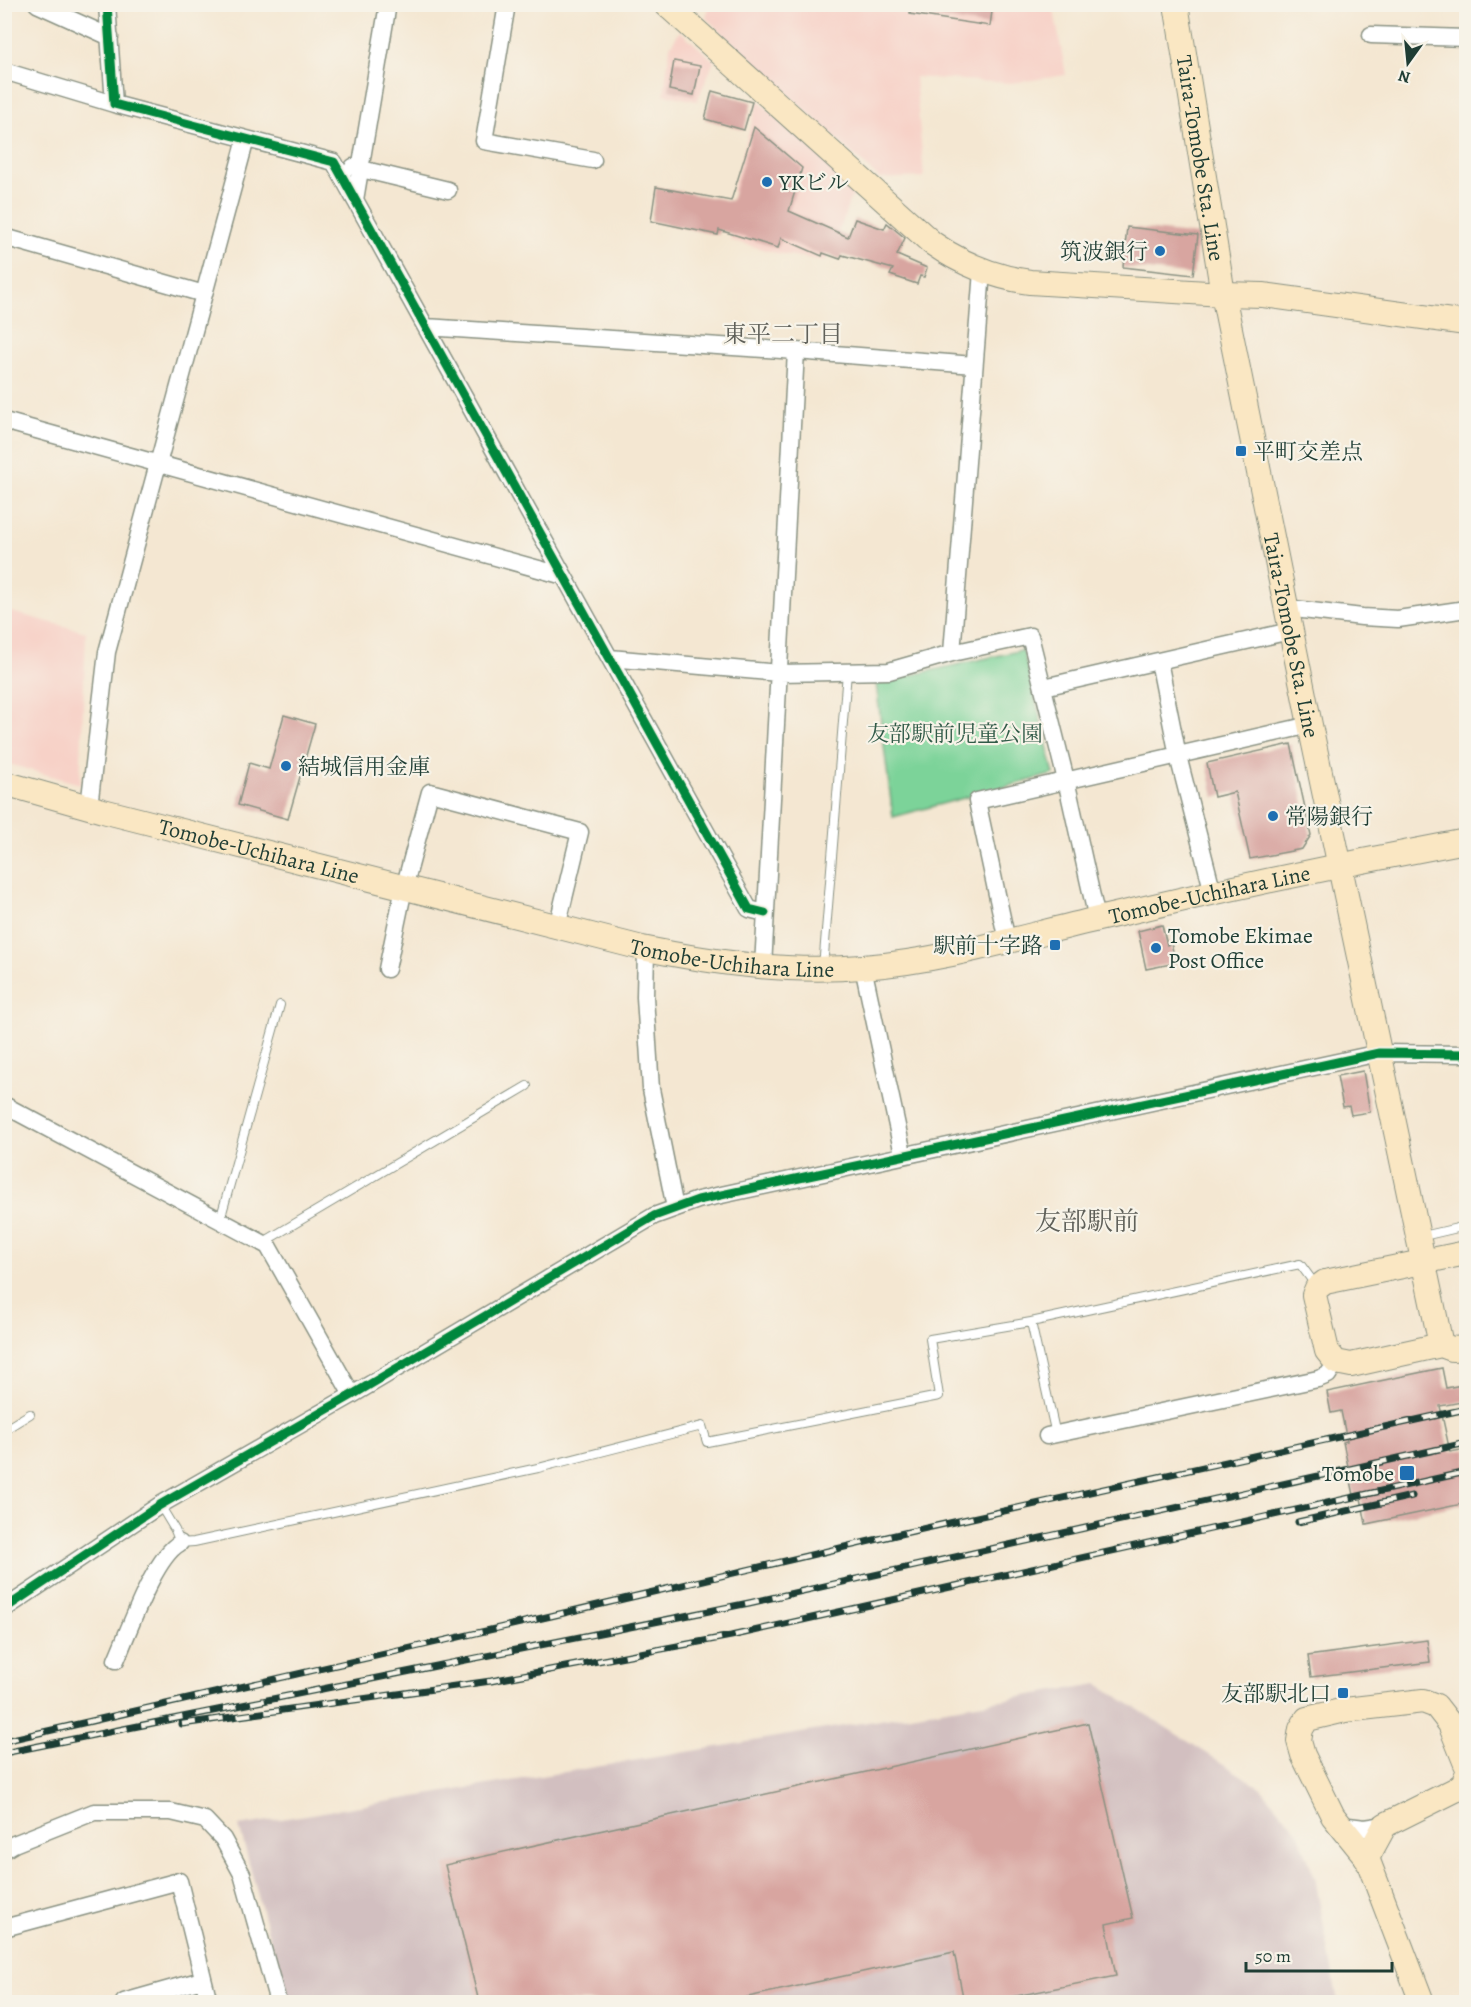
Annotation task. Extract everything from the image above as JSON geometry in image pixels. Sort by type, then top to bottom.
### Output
[{"type":"main road","points":[[666,4],[932,243],[953,257],[982,271],[1006,279],[1030,282],[1263,295],[1467,323]]},
{"type":"main road","name":"Taira-Tomobe Sta. Line","points":[[1176,4],[1223,294],[1339,866],[1441,1345]]},
{"type":"main road","name":"Tomobe-Uchihara Line","points":[[4,783],[89,807],[646,949],[684,957],[763,967],[863,967],[922,959],[1213,893],[1467,841]]},
{"type":"main road","points":[[1467,1253],[1325,1282],[1317,1288],[1314,1296],[1327,1351],[1336,1362],[1351,1365],[1441,1345],[1452,1349],[1467,1348]]},
{"type":"main road","points":[[1422,2002],[1367,1858],[1333,1816],[1302,1755],[1299,1741],[1301,1729],[1307,1719],[1345,1710],[1423,1701],[1436,1706],[1450,1724],[1467,1764]]},
{"type":"main road","points":[[1367,1858],[1385,1825],[1455,1790],[1463,1784],[1467,1776]]},
{"type":"street","points":[[37,4],[110,37]]},
{"type":"street","points":[[107,4],[114,104]]},
{"type":"street","points":[[355,200],[388,4]]},
{"type":"street","points":[[507,4],[484,141],[593,160]]},
{"type":"street","points":[[1371,35],[1467,38]]},
{"type":"street","points":[[4,71],[114,104],[448,190]]},
{"type":"street","points":[[89,807],[107,652],[246,139]]},
{"type":"street","points":[[334,162],[749,909],[765,914]]},
{"type":"street","points":[[4,237],[204,294]]},
{"type":"street","points":[[952,653],[982,271]]},
{"type":"street","points":[[426,327],[974,364]]},
{"type":"street","points":[[763,967],[796,351]]},
{"type":"street","points":[[4,421],[564,576]]},
{"type":"street","points":[[1044,687],[1159,661],[1288,619],[1362,617],[1398,619],[1467,609]]},
{"type":"street","points":[[610,658],[779,673],[889,671],[952,653],[1029,636],[1044,687],[1097,919]]},
{"type":"street","points":[[1159,661],[1178,756],[1213,893]]},
{"type":"street","points":[[1007,941],[977,801],[1310,725]]},
{"type":"street","points":[[387,969],[404,888],[430,792],[580,832],[557,927]]},
{"type":"street","points":[[646,949],[645,997],[651,1089],[675,1208]]},
{"type":"street","points":[[863,967],[903,1154]]},
{"type":"street","points":[[7,1603],[160,1505],[352,1395],[654,1216],[675,1208],[698,1200],[903,1154],[1379,1053],[1467,1054]]},
{"type":"street","points":[[4,1105],[268,1246],[352,1395]]},
{"type":"street","points":[[1052,1436],[1318,1379],[1328,1375],[1336,1362]]},
{"type":"street","points":[[116,1660],[158,1565],[171,1548],[180,1544]]},
{"type":"street","points":[[4,1850],[94,1812],[171,1812],[205,1820],[224,1839],[242,1874],[278,2002]]},
{"type":"street","points":[[1341,1825],[1365,1828],[1385,1825]]},
{"type":"street","points":[[4,1928],[179,1881],[209,2002]]},
{"type":"street","points":[[124,2002],[202,1980]]},
{"type":"lane","points":[[823,968],[847,672]]},
{"type":"lane","points":[[220,1220],[280,1005]]},
{"type":"lane","points":[[262,1243],[527,1086]]},
{"type":"lane","points":[[1419,1237],[1467,1226]]},
{"type":"lane","points":[[160,1505],[175,1530],[180,1544],[205,1540],[538,1468],[702,1426],[707,1442],[939,1396],[930,1339],[1031,1322],[1300,1264],[1317,1288]]},
{"type":"lane","points":[[1031,1322],[1052,1436]]},
{"type":"lane","points":[[4,1430],[30,1414]]},
{"type":"shaded area","points":[[709,4],[1053,5],[1066,75],[1011,83],[915,77],[924,177],[880,179],[706,18]]},
{"type":"shaded area","points":[[680,31],[714,61],[697,101],[664,94],[670,46]]},
{"type":"shaded area","points":[[758,101],[858,189],[849,201],[843,221],[825,261],[777,253],[730,240],[739,207],[732,190]]},
{"type":"shaded area","points":[[4,610],[86,632],[80,784],[5,763]]},
{"type":"shaded area","points":[[1098,1684],[1261,1788],[1297,1830],[1315,1878],[1338,2002],[287,2002],[239,1826]]},
{"type":"green space","name":"友部駅前児童公園","points":[[1023,650],[1054,774],[893,817],[876,683]]},
{"type":"building","points":[[910,4],[993,4],[990,26],[910,14]]},
{"type":"building","points":[[674,61],[700,66],[694,95],[669,90]]},
{"type":"building","points":[[712,91],[752,102],[744,130],[705,119]]},
{"type":"building","points":[[754,127],[802,168],[789,211],[848,237],[855,219],[884,229],[887,223],[905,238],[897,255],[927,268],[924,277],[920,276],[917,284],[890,275],[893,269],[842,255],[840,259],[823,253],[822,256],[781,238],[778,248],[719,230],[718,235],[651,221],[656,187],[731,201]]},
{"type":"building","name":"筑波銀行","points":[[1127,227],[1198,235],[1193,275],[1123,267]]},
{"type":"building","name":"結城信用金庫","points":[[284,715],[315,724],[288,819],[238,805],[249,763],[269,769]]},
{"type":"building","points":[[1291,744],[1311,835],[1302,849],[1250,859],[1235,792],[1214,797],[1207,763]]},
{"type":"building","points":[[1162,925],[1167,945],[1171,943],[1176,963],[1146,969],[1138,931]]},
{"type":"building","points":[[1363,1071],[1370,1112],[1351,1115],[1349,1106],[1343,1107],[1337,1076]]},
{"type":"building","points":[[1442,1368],[1446,1388],[1467,1384],[1467,1401],[1440,1406],[1450,1452],[1467,1449],[1467,1503],[1366,1524],[1361,1498],[1355,1500],[1343,1442],[1347,1441],[1341,1411],[1331,1413],[1327,1392]]},
{"type":"building","points":[[1427,1640],[1430,1662],[1311,1677],[1308,1656]]},
{"type":"building","points":[[1088,1723],[1133,1918],[1106,1924],[1116,1976],[986,2002],[964,2002],[954,1952],[725,2002],[479,2002],[445,1865]]},
{"type":"railway","points":[[4,1741],[904,1533],[1466,1409]]},
{"type":"railway","points":[[4,1753],[749,1603],[1466,1443]]},
{"type":"railway","points":[[182,1724],[491,1681],[731,1636],[1466,1472]]},
{"type":"railway","points":[[1298,1522],[1412,1496]]},
{"type":"cycle path","points":[[107,4],[114,104],[334,162],[749,909],[765,913]]},
{"type":"cycle path","points":[[4,1609],[160,1505],[352,1395],[654,1216],[698,1200],[1379,1053],[1466,1054]]},
{"type":"place","name":"YKビル","points":[[767,182]]},
{"type":"place","name":"筑波銀行","points":[[1160,251]]},
{"type":"place","name":"平町交差点","points":[[1241,451]]},
{"type":"place","name":"結城信用金庫","points":[[286,766]]},
{"type":"place","name":"常陽銀行","points":[[1273,816]]},
{"type":"place","name":"駅前十字路","points":[[1055,945]]},
{"type":"place","name":"Tomobe Ekimae Post Office","points":[[1156,948]]},
{"type":"place","name":"Tomobe","points":[[1407,1473]]},
{"type":"place","name":"友部駅北口","points":[[1343,1693]]},
{"type":"district","name":"東平二丁目","points":[[783,334]]},
{"type":"district","name":"友部駅前","points":[[1087,1221]]}]
